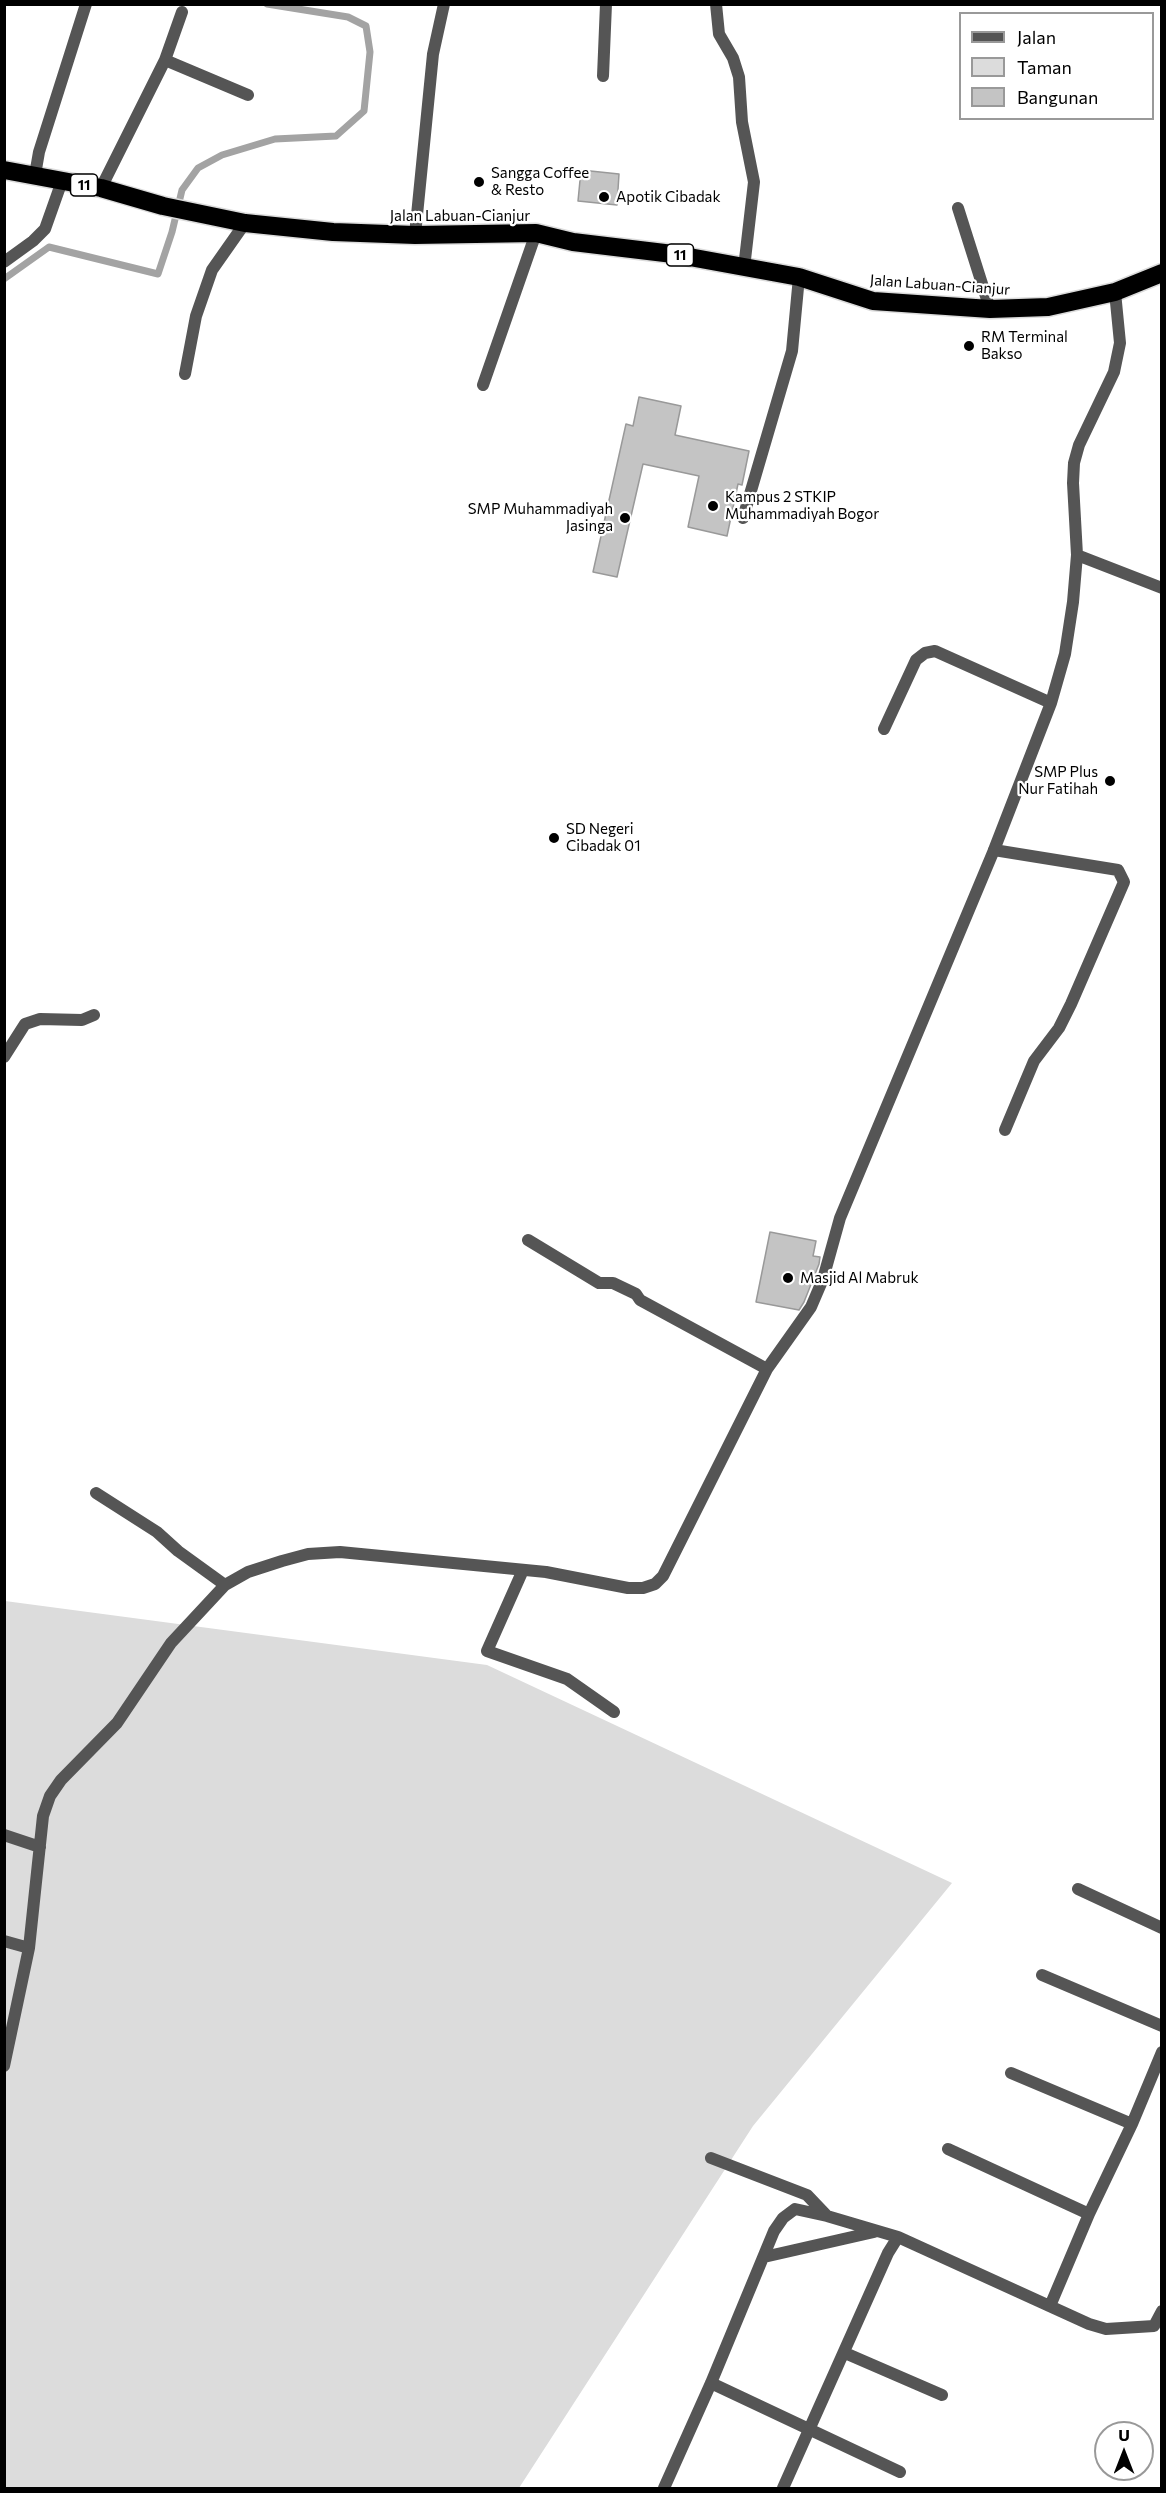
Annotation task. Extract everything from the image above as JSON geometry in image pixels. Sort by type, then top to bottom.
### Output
[{"type":"highway","name":"Jalan Labuan-Cianjur","points":[[4,170],[101,188],[163,206],[245,223],[333,232],[415,235],[536,233],[573,242],[673,254],[799,277],[873,301],[990,309],[1048,307],[1115,292],[1161,273]]},
{"type":"street","points":[[34,175],[39,152],[86,4]]},
{"type":"street","points":[[415,235],[434,54],[444,4]]},
{"type":"street","points":[[603,76],[606,4]]},
{"type":"street","points":[[716,4],[719,34],[733,58],[739,77],[742,122],[754,182],[744,268]]},
{"type":"street","points":[[101,188],[165,60],[182,12]]},
{"type":"street","points":[[165,60],[248,95]]},
{"type":"street","points":[[4,262],[33,241],[45,229],[62,181]]},
{"type":"street","points":[[958,208],[990,309]]},
{"type":"street","points":[[185,374],[196,316],[212,270],[245,223]]},
{"type":"street","points":[[483,385],[536,233]]},
{"type":"street","points":[[743,518],[792,351],[799,277]]},
{"type":"street","points":[[4,2066],[29,1948],[43,1816],[50,1796],[61,1780],[117,1723],[171,1643],[225,1585],[248,1572],[318,1553],[368,1554],[546,1572],[628,1588],[643,1588],[656,1584],[663,1576],[767,1369],[811,1307],[823,1280],[840,1218],[994,850],[1051,703],[1070,633],[1077,555],[1072,483],[1074,463],[1079,445],[1114,372],[1120,343],[1115,292]]},
{"type":"street","points":[[1077,555],[1161,588]]},
{"type":"street","points":[[884,729],[916,660],[924,653],[935,651],[1051,703]]},
{"type":"street","points":[[994,850],[1118,870],[1124,882],[1071,1004],[1059,1028],[1034,1061],[1005,1130]]},
{"type":"street","points":[[4,1057],[25,1024],[40,1019],[82,1020],[94,1015]]},
{"type":"street","points":[[528,1240],[598,1283],[613,1283],[636,1294],[640,1300],[767,1369]]},
{"type":"street","points":[[96,1493],[157,1532],[225,1585]]},
{"type":"street","points":[[523,1570],[487,1651],[567,1679],[614,1712]]},
{"type":"street","points":[[4,1835],[40,1847]]},
{"type":"street","points":[[1077,1889],[1161,1928]]},
{"type":"street","points":[[4,1941],[29,1948]]},
{"type":"street","points":[[1042,1975],[1161,2026]]},
{"type":"street","points":[[1050,2306],[1089,2214],[1132,2124],[1161,2052]]},
{"type":"street","points":[[1011,2073],[1132,2124]]},
{"type":"street","points":[[948,2149],[1089,2214]]},
{"type":"street","points":[[711,2158],[807,2195],[827,2216]]},
{"type":"street","points":[[664,2488],[774,2231],[783,2218],[795,2209],[898,2237],[1089,2324],[1106,2329],[1158,2331],[1161,2311]]},
{"type":"street","points":[[764,2257],[875,2231]]},
{"type":"street","points":[[783,2488],[888,2253],[898,2237]]},
{"type":"street","points":[[845,2353],[942,2395]]},
{"type":"street","points":[[711,2382],[900,2472]]},
{"type":"green space","points":[[5,1601],[487,1665],[952,1883],[753,2126],[519,2488],[5,2488]]},
{"type":"building","points":[[581,170],[619,174],[617,205],[578,201]]},
{"type":"building","name":"Kampus 2 STKIP Muhammadiyah Bogor","points":[[639,397],[681,406],[675,435],[749,451],[742,485],[738,484],[727,536],[688,527],[699,476],[643,464],[617,577],[593,572],[626,424],[633,426]]},
{"type":"building","name":"Masjid Al Mabruk","points":[[770,1232],[816,1241],[813,1256],[820,1257],[819,1264],[799,1310],[756,1302]]},
{"type":"waterway","points":[[4,279],[49,247],[158,274],[172,232],[182,190],[198,168],[222,155],[275,139],[336,136],[364,111],[370,52],[366,26],[348,17],[267,4]]},
{"type":"place","name":"Sangga Coffee & Resto","points":[[479,182]]},
{"type":"place","name":"Apotik Cibadak","points":[[604,197]]},
{"type":"place","name":"RM Terminal Bakso","points":[[969,346]]},
{"type":"place","name":"Kampus 2 STKIP Muhammadiyah Bogor","points":[[713,506]]},
{"type":"place","name":"SMP Muhammadiyah Jasinga","points":[[625,518]]},
{"type":"place","name":"SMP Plus Nur Fatihah","points":[[1110,781]]},
{"type":"place","name":"SD Negeri Cibadak 01","points":[[554,838]]},
{"type":"place","name":"Masjid Al Mabruk","points":[[788,1278]]}]
